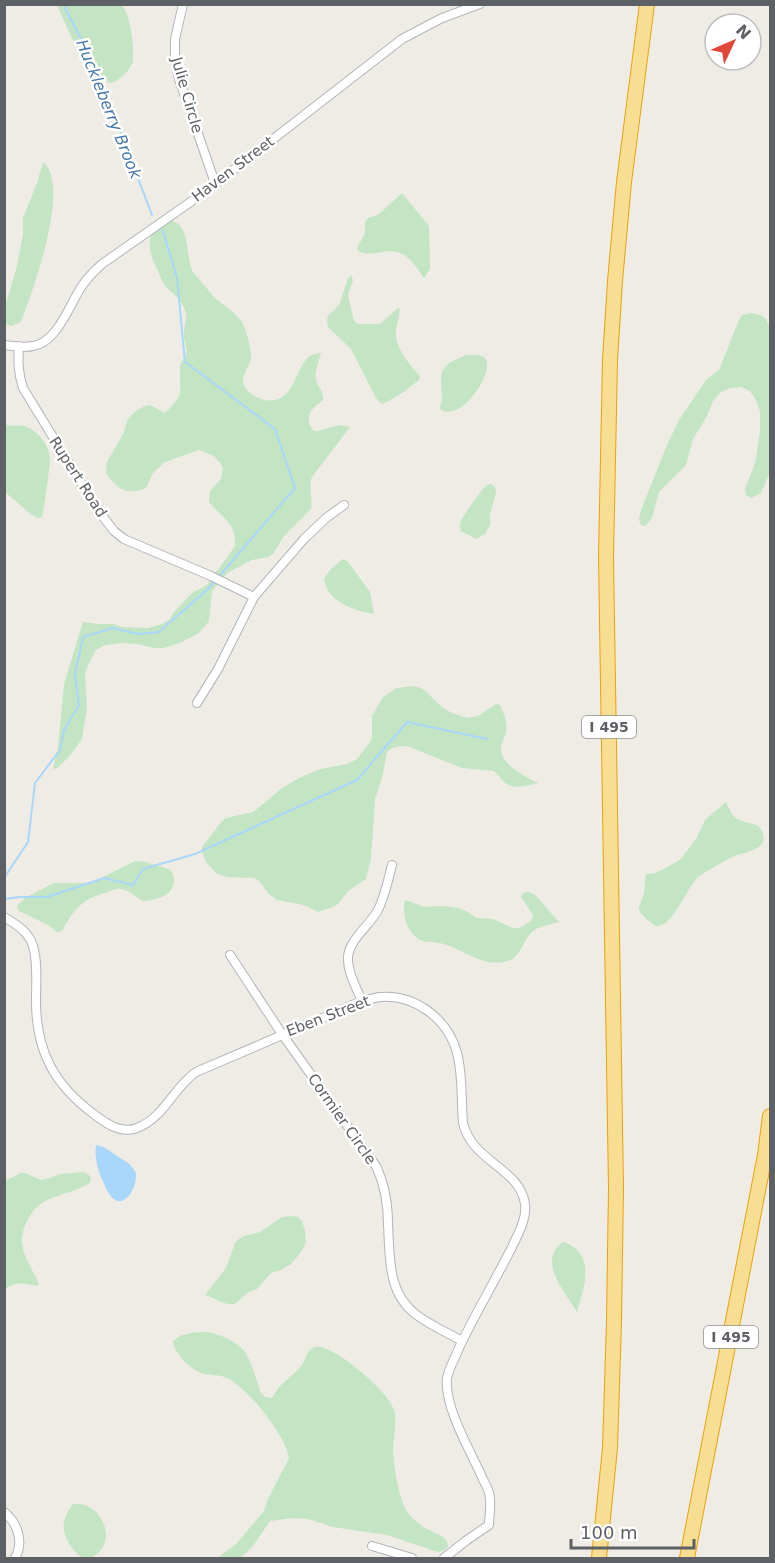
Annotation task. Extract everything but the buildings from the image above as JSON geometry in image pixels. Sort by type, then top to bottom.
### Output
[{"type":"highway","name":"I 495","points":[[599,1558],[610,1448],[616,1188],[606,557],[610,360],[624,182],[647,6]]},
{"type":"highway","name":"I 495","points":[[687,1558],[771,1116]]},
{"type":"street","name":"Julie Circle","points":[[183,4],[175,39],[175,61],[179,79],[215,183]]},
{"type":"street","name":"Haven Street","points":[[4,345],[33,346],[48,339],[60,324],[89,276],[102,264],[215,183],[402,39],[442,18],[480,4]]},
{"type":"street","name":"Rupert Road","points":[[19,346],[17,365],[23,388],[97,509],[114,531],[124,539],[254,597]]},
{"type":"street","points":[[197,703],[218,669],[254,597],[304,539],[344,505]]},
{"type":"street","points":[[362,1002],[349,969],[347,959],[349,948],[379,908],[392,865]]},
{"type":"street","name":"Eben Street","points":[[4,917],[16,924],[33,944],[38,1030],[50,1065],[73,1096],[112,1126],[128,1130],[148,1123],[161,1111],[181,1084],[196,1072],[282,1034],[377,997],[404,999],[428,1011],[441,1022],[452,1038],[458,1055],[462,1123],[465,1131],[479,1152],[518,1185],[525,1200],[525,1216],[516,1239],[462,1341],[447,1378],[448,1396],[459,1427],[490,1494],[489,1525],[444,1558]]},
{"type":"street","name":"Cormier Circle","points":[[230,955],[282,1034],[376,1166],[380,1175],[388,1221],[391,1277],[398,1294],[418,1316],[462,1341]]},
{"type":"street","points":[[4,1512],[10,1517],[19,1534],[15,1558]]},
{"type":"street","points":[[372,1546],[412,1558]]},
{"type":"green space","points":[[57,5],[122,5],[127,14],[133,46],[133,62],[127,72],[119,79],[109,83],[101,77],[78,52]]},
{"type":"green space","points":[[43,162],[51,174],[52,215],[40,264],[21,322],[11,326],[5,323],[5,307],[17,266],[23,234],[23,218]]},
{"type":"green space","points":[[402,193],[429,226],[430,269],[424,278],[412,261],[402,254],[390,251],[367,254],[358,251],[357,248],[365,233],[365,222],[368,218],[378,215]]},
{"type":"green space","points":[[161,220],[172,220],[180,226],[185,237],[193,272],[214,297],[236,315],[244,325],[251,355],[243,380],[246,389],[254,396],[265,400],[270,401],[283,397],[294,383],[306,359],[321,353],[316,377],[323,400],[310,413],[310,426],[314,431],[339,425],[350,427],[312,477],[311,509],[284,536],[273,554],[252,560],[227,573],[212,591],[209,621],[199,633],[164,648],[122,643],[105,645],[96,650],[85,675],[87,707],[82,739],[69,757],[53,769],[58,748],[64,684],[83,622],[148,628],[162,624],[169,620],[192,593],[207,585],[235,546],[231,526],[209,502],[210,491],[221,479],[223,468],[214,456],[199,450],[165,462],[153,473],[146,488],[133,491],[118,487],[106,473],[107,462],[123,434],[128,419],[136,411],[150,405],[165,413],[176,401],[180,392],[180,367],[186,353],[184,333],[186,313],[181,301],[164,284],[150,251],[152,233]]},
{"type":"green space","points":[[351,275],[353,280],[348,295],[354,321],[358,324],[380,324],[399,307],[397,343],[407,361],[420,376],[419,380],[402,393],[383,404],[376,398],[351,349],[328,327],[328,316],[339,305]]},
{"type":"green space","points":[[752,313],[765,318],[771,337],[770,472],[761,493],[751,498],[746,495],[745,489],[756,459],[760,411],[750,391],[741,387],[730,388],[720,393],[713,401],[693,439],[686,465],[659,492],[652,518],[645,526],[641,525],[639,520],[641,510],[679,420],[706,380],[719,370],[742,315]]},
{"type":"green space","points":[[466,355],[479,355],[485,358],[486,374],[474,395],[465,404],[456,410],[447,412],[439,408],[442,398],[442,372],[450,363]]},
{"type":"green space","points":[[5,424],[24,426],[32,430],[40,436],[50,455],[42,517],[32,515],[5,492]]},
{"type":"green space","points":[[491,484],[495,487],[496,493],[490,514],[490,525],[485,534],[476,539],[461,531],[460,523],[481,491]]},
{"type":"green space","points":[[343,559],[348,562],[370,592],[374,614],[342,604],[335,599],[326,586],[324,578]]},
{"type":"green space","points":[[413,686],[423,689],[443,708],[467,718],[478,716],[496,704],[500,705],[506,726],[501,747],[504,759],[514,769],[538,783],[520,787],[512,786],[504,782],[494,771],[462,768],[407,746],[391,749],[387,752],[375,799],[371,859],[366,879],[348,891],[338,904],[318,912],[304,905],[277,900],[254,878],[227,877],[217,874],[206,862],[202,847],[222,821],[253,812],[282,788],[301,777],[357,759],[370,742],[372,716],[383,697],[397,688]]},
{"type":"green space","points":[[726,802],[737,819],[760,827],[764,840],[762,844],[753,850],[732,857],[699,876],[669,920],[663,925],[654,925],[639,911],[646,874],[656,873],[680,860],[696,839],[705,820]]},
{"type":"green space","points":[[135,861],[171,870],[174,884],[168,893],[156,899],[143,901],[128,891],[120,889],[99,894],[80,906],[62,931],[57,932],[19,911],[17,906],[25,898],[54,883],[91,883]]},
{"type":"green space","points":[[523,893],[534,894],[559,922],[533,931],[514,958],[501,962],[484,961],[444,944],[420,940],[410,931],[405,916],[405,900],[425,907],[458,908],[477,918],[493,919],[518,928],[532,920],[533,915],[521,897]]},
{"type":"green space","points":[[83,1172],[91,1178],[90,1183],[42,1203],[32,1212],[23,1231],[23,1248],[39,1286],[16,1284],[5,1290],[5,1181],[21,1173],[41,1180],[61,1174]]},
{"type":"green space","points":[[293,1216],[302,1221],[306,1242],[291,1264],[271,1273],[257,1289],[247,1293],[235,1304],[224,1303],[205,1295],[226,1268],[235,1243],[239,1239],[260,1232],[282,1217]]},
{"type":"green space","points":[[563,1242],[574,1247],[581,1254],[584,1262],[585,1282],[577,1312],[561,1287],[553,1267],[552,1258],[555,1250]]},
{"type":"green space","points":[[209,1332],[233,1341],[246,1353],[261,1393],[265,1397],[273,1396],[302,1365],[310,1350],[315,1347],[334,1352],[372,1381],[394,1410],[396,1420],[393,1457],[404,1506],[416,1522],[444,1538],[448,1547],[438,1552],[387,1535],[333,1527],[308,1519],[292,1518],[270,1521],[253,1546],[240,1558],[217,1558],[236,1544],[264,1511],[289,1458],[287,1449],[274,1426],[244,1391],[227,1378],[204,1374],[194,1369],[184,1361],[174,1346],[173,1341],[181,1336]]},
{"type":"green space","points":[[73,1504],[92,1509],[104,1525],[106,1534],[104,1544],[99,1552],[90,1558],[77,1554],[65,1534],[65,1520]]},
{"type":"water","points":[[96,1145],[124,1160],[135,1171],[135,1183],[123,1200],[117,1201],[105,1186],[98,1166]]},
{"type":"waterway","name":"Huckleberry Brook","points":[[63,4],[96,68],[152,215]]},
{"type":"waterway","name":"Huckleberry Brook","points":[[4,878],[28,842],[35,783],[60,750],[64,730],[79,705],[75,674],[83,637],[113,628],[138,634],[159,632],[209,588],[295,488],[275,429],[185,362],[177,278],[163,231]]},
{"type":"waterway","points":[[4,899],[47,897],[104,878],[133,885],[143,869],[195,854],[357,780],[407,722],[487,739]]}]
